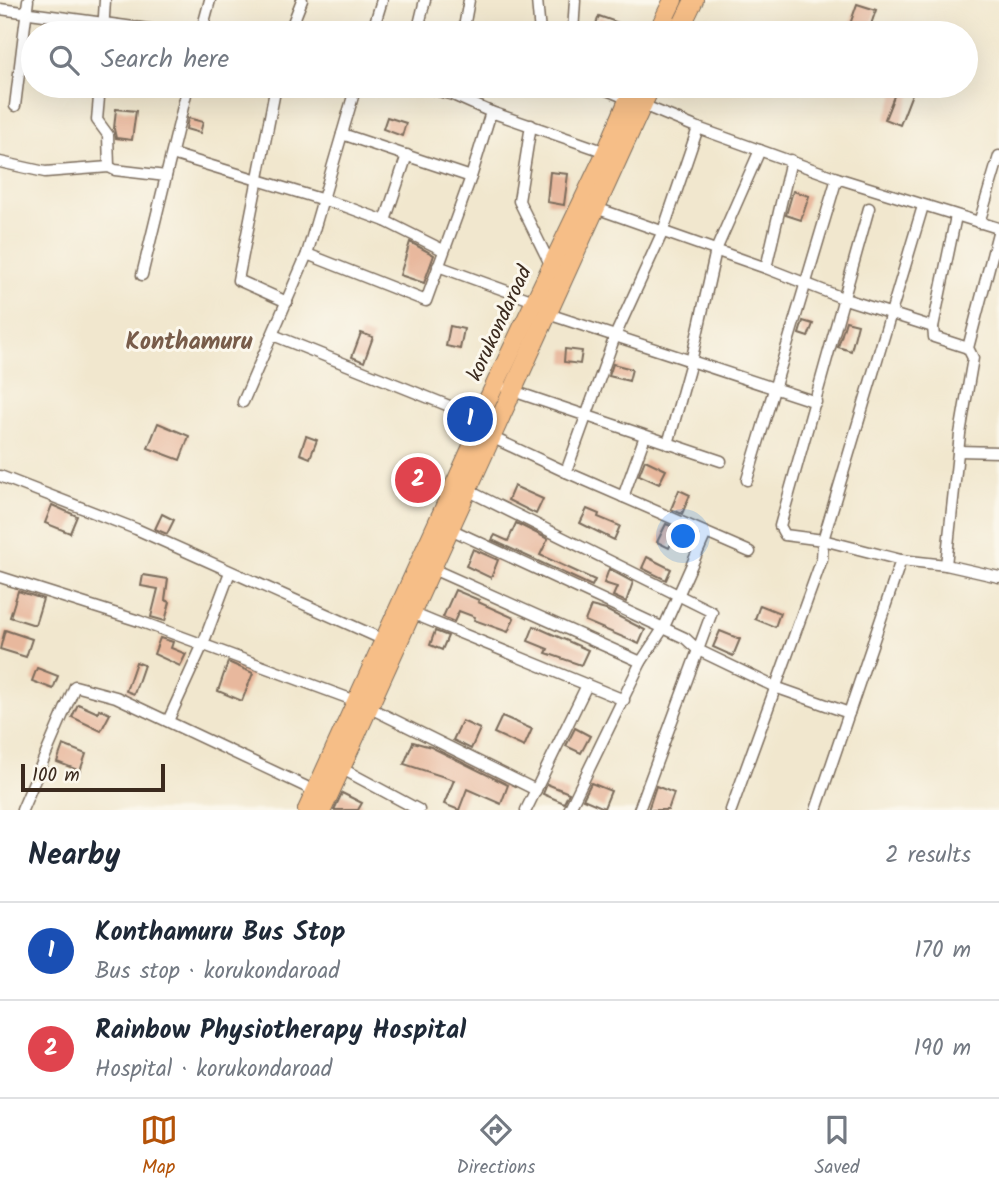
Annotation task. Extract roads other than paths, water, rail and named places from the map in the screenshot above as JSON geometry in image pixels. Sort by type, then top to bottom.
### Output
[{"type":"main road","points":[[663,21],[673,0]]},
{"type":"main road","points":[[684,21],[694,0]]},
{"type":"main road","points":[[483,429],[513,391],[538,308],[588,205],[634,98]]},
{"type":"main road","name":"korukondaroad","points":[[307,810],[315,792],[335,765],[363,705],[384,640],[405,610],[461,487],[483,429],[495,385],[538,308],[551,265],[588,205],[606,152],[634,98]]},
{"type":"main road","points":[[363,705],[405,610]]},
{"type":"main road","points":[[322,810],[335,765]]},
{"type":"street","points":[[25,21],[28,0]]},
{"type":"street","points":[[104,21],[106,0]]},
{"type":"street","points":[[204,21],[210,0]]},
{"type":"street","points":[[294,21],[302,0]]},
{"type":"street","points":[[376,21],[382,0]]},
{"type":"street","points":[[420,21],[425,0]]},
{"type":"street","points":[[465,21],[469,0]]},
{"type":"street","points":[[537,0],[539,21]]},
{"type":"street","points":[[574,21],[575,0]]},
{"type":"street","points":[[0,9],[68,21]]},
{"type":"street","points":[[15,106],[21,55]]},
{"type":"street","points":[[99,98],[97,120],[108,135],[109,167]]},
{"type":"street","points":[[142,275],[185,98]]},
{"type":"street","points":[[274,98],[237,280],[287,302]]},
{"type":"street","points":[[243,402],[307,254],[352,98]]},
{"type":"street","points":[[467,98],[491,113],[606,152]]},
{"type":"street","points":[[639,98],[698,128],[836,178],[999,228],[968,348],[973,358],[958,451],[946,565]]},
{"type":"street","points":[[307,254],[426,301],[491,113]]},
{"type":"street","points":[[531,125],[519,201],[551,265]]},
{"type":"street","points":[[566,472],[615,336],[663,231],[698,128]]},
{"type":"street","points":[[342,134],[471,177]]},
{"type":"street","points":[[668,444],[691,362],[716,250],[760,150]]},
{"type":"street","points":[[172,155],[323,199],[385,221],[443,250]]},
{"type":"street","points":[[385,221],[407,155]]},
{"type":"street","points":[[979,223],[999,156]]},
{"type":"street","points":[[766,268],[790,160]]},
{"type":"street","points":[[0,162],[45,172],[109,167],[166,176]]},
{"type":"street","points":[[747,480],[836,178]]},
{"type":"street","points":[[588,205],[845,299],[933,327]]},
{"type":"street","points":[[732,810],[822,559],[823,540],[923,206]]},
{"type":"street","points":[[869,208],[780,526],[785,535],[823,540],[901,560],[946,565],[999,577]]},
{"type":"street","points":[[956,216],[933,327],[934,337],[968,348]]},
{"type":"street","points":[[438,266],[538,308],[615,336],[816,402]]},
{"type":"street","points":[[273,335],[483,429],[623,498],[750,552]]},
{"type":"street","points":[[495,385],[721,461]]},
{"type":"street","points":[[623,498],[645,436]]},
{"type":"street","points":[[958,451],[999,452]]},
{"type":"street","points":[[0,476],[136,529],[384,640]]},
{"type":"street","points":[[461,487],[712,612],[639,810]]},
{"type":"street","points":[[444,526],[685,638],[698,650],[775,687],[849,713]]},
{"type":"street","points":[[569,810],[641,662],[663,628],[706,533]]},
{"type":"street","points":[[819,808],[901,560]]},
{"type":"street","points":[[426,566],[641,662]]},
{"type":"street","points":[[168,721],[203,645],[230,572]]},
{"type":"street","points":[[0,577],[139,621],[363,705],[536,790]]},
{"type":"street","points":[[405,610],[624,700]]},
{"type":"street","points":[[526,810],[587,685]]},
{"type":"street","points":[[22,810],[75,686],[116,697],[315,792]]},
{"type":"street","points":[[335,765],[419,810]]},
{"type":"place","name":"Konthamuru Bus Stop","points":[[470,419]]},
{"type":"place","name":"Rainbow Physiotherapy Hospital","points":[[418,480]]},
{"type":"district","name":"Konthamuru","points":[[189,341]]}]
